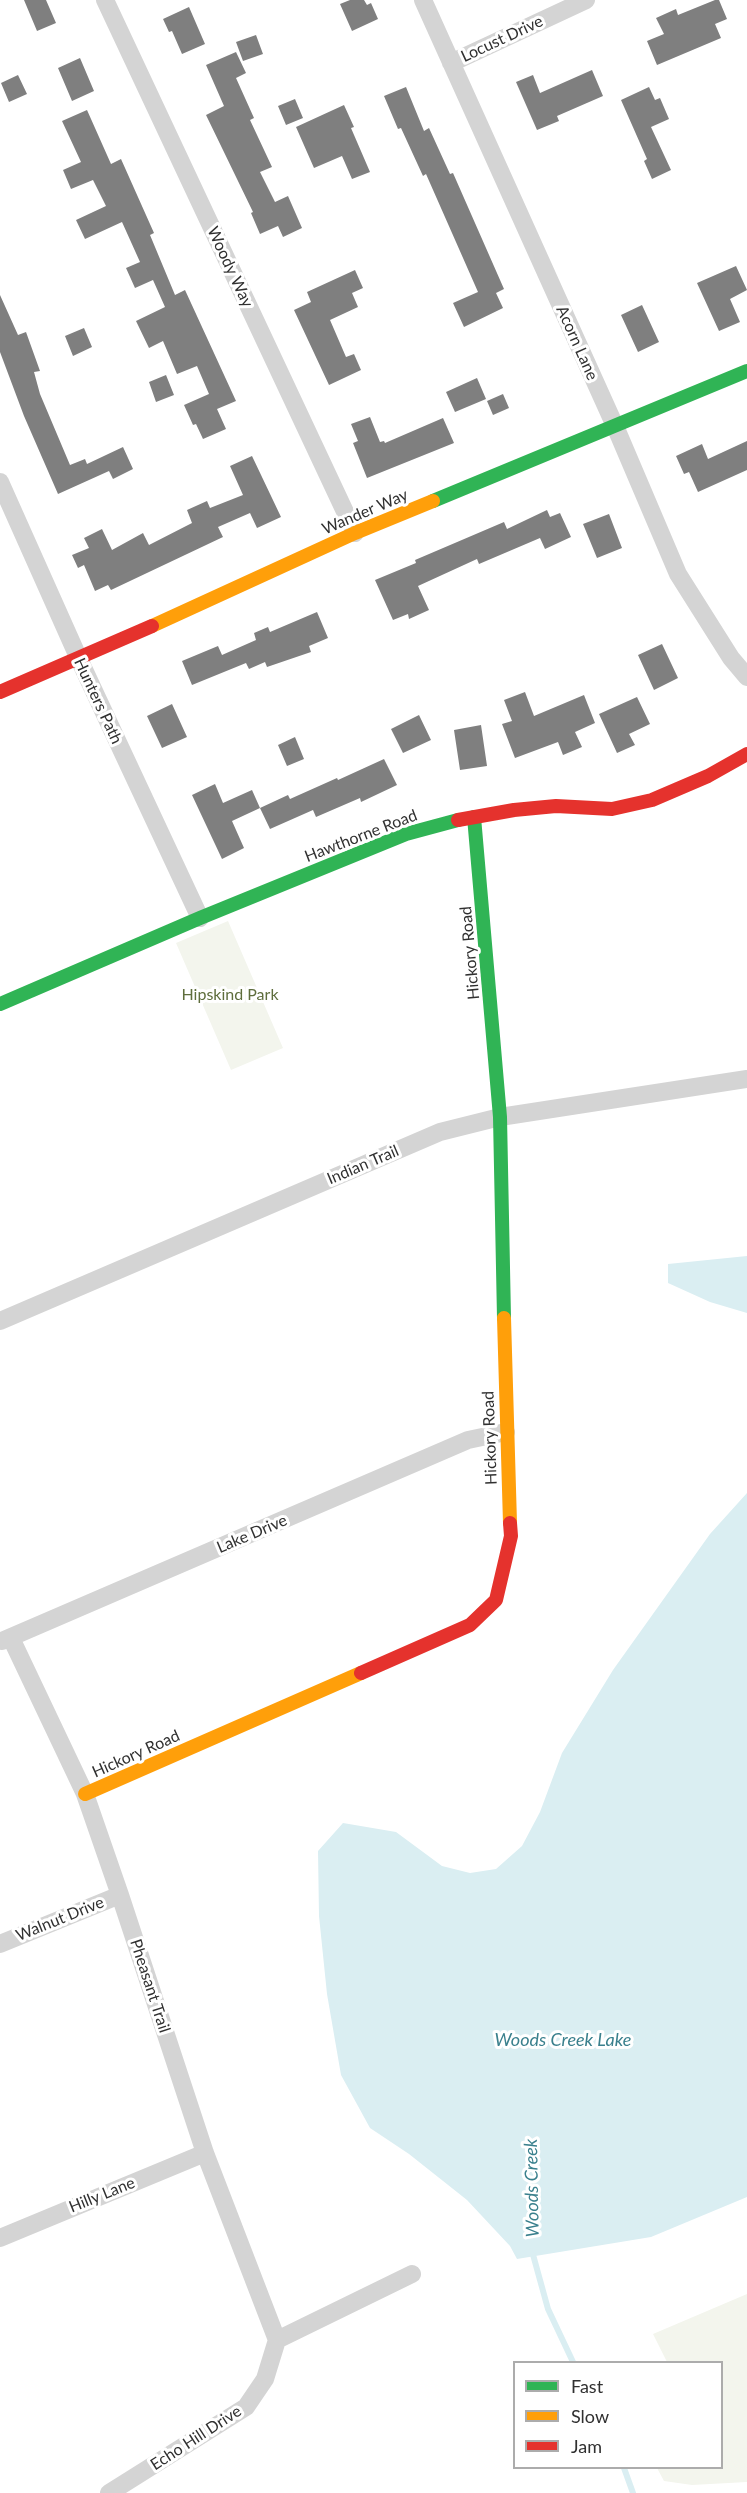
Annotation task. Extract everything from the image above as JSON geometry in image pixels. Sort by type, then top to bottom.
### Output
[{"type":"street","name":"Woody Way","points":[[105,0],[355,533]]},
{"type":"street","name":"Acorn Lane","points":[[423,0],[615,426],[678,574],[730,658],[747,677]]},
{"type":"street","name":"Locust Drive","points":[[451,63],[586,0]]},
{"type":"street","name":"Wander Way","points":[[0,692],[79,659],[355,533],[747,371]]},
{"type":"street","name":"Hunters Path","points":[[0,482],[79,659],[200,918]]},
{"type":"street","name":"Hawthorne Road","points":[[0,1004],[200,918],[406,834],[474,817],[556,806],[612,809],[652,800],[708,776],[747,754]]},
{"type":"street","name":"Hickory Road","points":[[85,1794],[470,1625],[496,1600],[511,1536],[506,1432],[500,1117],[474,817]]},
{"type":"street","name":"Indian Trail","points":[[0,1321],[440,1132],[500,1117],[747,1079]]},
{"type":"street","name":"Lake Drive","points":[[5,1640],[468,1440],[506,1432]]},
{"type":"street","name":"Pheasant Trail","points":[[5,1640],[85,1794],[205,2153],[277,2340]]},
{"type":"street","name":"Walnut Drive","points":[[0,1944],[120,1894]]},
{"type":"street","name":"Hilly Lane","points":[[0,2238],[205,2153]]},
{"type":"street","points":[[277,2340],[412,2274]]},
{"type":"street","name":"Echo Hill Drive","points":[[109,2493],[246,2407],[265,2379],[277,2340]]},
{"type":"green space","name":"Hipskind Park","points":[[228,921],[283,1048],[231,1070],[176,943]]},
{"type":"green space","points":[[747,2294],[747,2482],[692,2485],[664,2481],[658,2469],[723,2469],[723,2361],[666,2361],[653,2334]]},
{"type":"water","points":[[747,1256],[747,1313],[710,1302],[668,1283],[668,1264]]},
{"type":"water","name":"Woods Creek Lake","points":[[747,1493],[747,2197],[651,2237],[517,2259],[510,2246],[467,2200],[409,2154],[370,2128],[341,2075],[327,1994],[319,1916],[318,1851],[343,1823],[396,1832],[442,1866],[470,1873],[496,1869],[522,1846],[540,1812],[562,1753],[613,1670],[710,1534]]},
{"type":"building","points":[[24,0],[46,0],[56,23],[37,31]]},
{"type":"building","points":[[350,0],[364,0],[367,5],[371,3],[378,19],[352,31],[340,4]]},
{"type":"building","points":[[719,0],[727,19],[715,24],[721,38],[657,65],[647,41],[664,34],[656,18],[676,9],[678,15]]},
{"type":"building","points":[[189,7],[205,44],[182,54],[172,31],[169,32],[163,19]]},
{"type":"building","points":[[256,35],[263,54],[243,61],[236,42]]},
{"type":"building","points":[[236,52],[246,73],[236,78],[254,118],[250,120],[272,167],[260,172],[275,202],[288,196],[302,228],[283,237],[278,226],[260,234],[251,213],[253,212],[206,115],[224,106],[206,65]]},
{"type":"building","points":[[80,58],[94,91],[72,101],[58,68]]},
{"type":"building","points":[[592,70],[603,96],[557,116],[559,121],[537,130],[516,82],[533,75],[540,93]]},
{"type":"building","points":[[18,75],[27,94],[9,102],[1,83]]},
{"type":"building","points":[[406,87],[424,131],[429,128],[450,174],[453,173],[504,289],[496,293],[503,308],[464,327],[453,303],[478,292],[426,174],[423,176],[401,128],[398,129],[384,96]]},
{"type":"building","points":[[649,87],[655,100],[660,98],[669,119],[651,127],[671,170],[652,179],[644,161],[647,159],[621,100]]},
{"type":"building","points":[[295,99],[303,118],[286,125],[278,106]]},
{"type":"building","points":[[344,105],[370,172],[352,179],[342,156],[314,168],[296,127]]},
{"type":"building","points":[[87,110],[111,164],[121,159],[154,233],[150,235],[175,295],[185,290],[236,401],[217,409],[226,429],[203,439],[196,424],[193,425],[184,405],[209,394],[197,366],[177,374],[163,341],[149,348],[136,321],[165,307],[153,280],[135,288],[126,268],[140,262],[122,222],[85,239],[76,220],[106,206],[93,180],[71,189],[63,170],[81,162],[62,121]]},
{"type":"building","points":[[736,266],[747,290],[730,299],[740,322],[719,331],[697,283]]},
{"type":"building","points":[[355,270],[363,288],[352,293],[358,307],[330,320],[346,357],[354,354],[361,370],[329,385],[294,310],[311,302],[307,292]]},
{"type":"building","points":[[0,295],[18,335],[26,332],[40,371],[34,372],[40,394],[70,465],[85,459],[87,464],[123,447],[133,469],[113,479],[109,471],[58,494],[24,416],[0,352]]},
{"type":"building","points":[[642,305],[659,342],[638,352],[621,315]]},
{"type":"building","points":[[84,328],[92,347],[73,356],[65,336]]},
{"type":"building","points":[[166,375],[174,395],[156,402],[149,382]]},
{"type":"building","points":[[477,378],[486,399],[455,412],[446,392]]},
{"type":"building","points":[[503,394],[509,408],[493,415],[487,401]]},
{"type":"building","points":[[370,417],[380,442],[385,443],[443,418],[454,443],[367,478],[353,443],[358,441],[351,424]]},
{"type":"building","points":[[747,441],[747,470],[698,492],[689,472],[684,474],[676,456],[702,444],[708,459]]},
{"type":"building","points":[[252,456],[281,517],[257,528],[250,513],[218,527],[223,537],[111,590],[108,585],[95,591],[84,565],[78,568],[72,555],[89,548],[84,538],[102,529],[112,550],[143,533],[149,545],[192,523],[187,510],[207,501],[210,508],[243,495],[230,466]]},
{"type":"building","points":[[547,510],[550,517],[560,513],[571,537],[545,549],[540,538],[479,564],[477,559],[418,586],[429,610],[409,619],[408,614],[393,620],[375,580],[416,563],[415,560],[504,522],[507,529]]},
{"type":"building","points":[[609,514],[622,548],[597,558],[583,524]]},
{"type":"building","points":[[317,612],[328,638],[309,646],[311,652],[267,667],[265,662],[249,669],[246,663],[192,685],[182,661],[218,646],[222,655],[256,640],[254,633],[268,627],[270,632]]},
{"type":"building","points":[[662,644],[678,678],[654,690],[638,655]]},
{"type":"building","points":[[525,692],[534,716],[584,695],[595,723],[575,732],[582,747],[563,755],[558,742],[515,758],[502,724],[512,721],[504,700]]},
{"type":"building","points":[[637,697],[650,724],[629,734],[635,745],[617,753],[599,714]]},
{"type":"building","points":[[172,704],[187,737],[162,748],[147,716]]},
{"type":"building","points":[[419,715],[431,740],[403,753],[391,729]]},
{"type":"building","points":[[481,725],[487,766],[460,770],[454,730]]},
{"type":"building","points":[[295,737],[304,759],[287,766],[278,745]]},
{"type":"building","points":[[384,759],[397,785],[361,802],[360,798],[316,817],[313,810],[270,829],[260,808],[288,795],[290,799]]},
{"type":"building","points":[[215,784],[223,803],[252,790],[260,808],[232,821],[244,848],[222,859],[192,795]]},
{"type":"waterway","name":"Woods Creek","points":[[532,2251],[548,2309],[573,2361]]},
{"type":"waterway","name":"Woods Creek","points":[[624,2469],[633,2493]]},
{"type":"traffic: fast","points":[[433,501],[747,371]]},
{"type":"traffic: fast","points":[[474,817],[500,1117],[504,1318]]},
{"type":"traffic: fast","points":[[0,1004],[200,918],[406,834],[458,820]]},
{"type":"traffic: slow","points":[[152,626],[355,533],[433,501]]},
{"type":"traffic: slow","points":[[504,1318],[510,1523]]},
{"type":"traffic: slow","points":[[85,1794],[361,1673]]},
{"type":"traffic: jam","points":[[0,692],[152,626]]},
{"type":"traffic: jam","points":[[458,820],[514,810],[556,806],[612,809],[652,800],[708,776],[747,754]]},
{"type":"traffic: jam","points":[[361,1673],[470,1625],[496,1600],[511,1536],[510,1523]]}]
